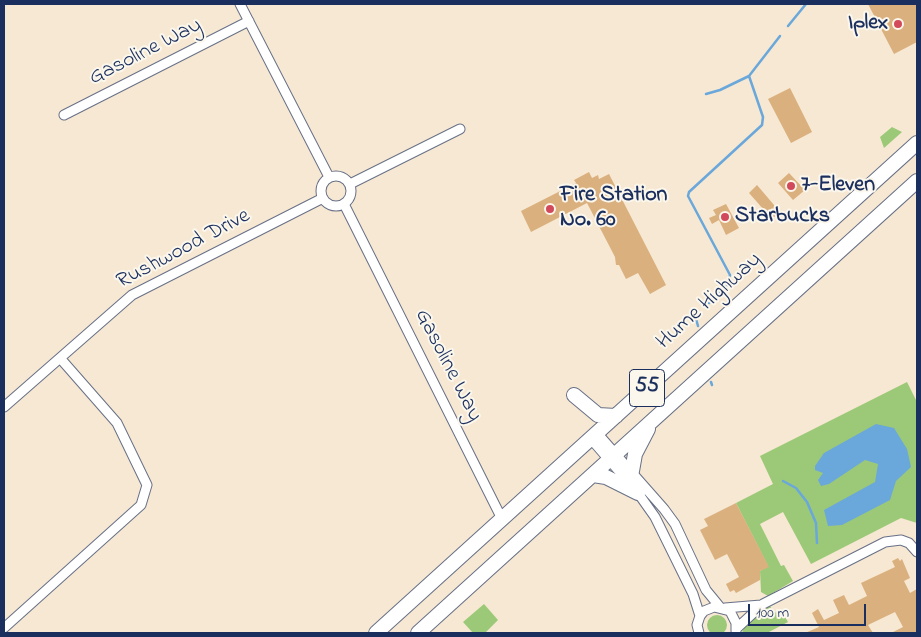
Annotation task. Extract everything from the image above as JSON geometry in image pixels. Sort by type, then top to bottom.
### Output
[{"type":"highway","name":"Hume Highway","points":[[376,633],[917,143]]},
{"type":"highway","name":"55","points":[[418,633],[917,181]]},
{"type":"highway","points":[[574,395],[598,414],[607,417],[616,416]]},
{"type":"highway","points":[[632,470],[635,454],[650,423]]},
{"type":"highway","points":[[593,475],[606,477],[638,494]]},
{"type":"street","points":[[240,4],[329,177]]},
{"type":"street","name":"Gasoline Way","points":[[64,116],[249,21]]},
{"type":"street","points":[[350,184],[460,129]]},
{"type":"street","points":[[329,177],[343,177],[350,184],[350,197],[344,204],[330,205],[323,198],[321,189],[329,177]]},
{"type":"street","name":"Rushwood Drive","points":[[4,407],[132,295],[323,198]]},
{"type":"street","name":"Gasoline Way","points":[[344,204],[502,519]]},
{"type":"street","points":[[4,628],[141,505],[147,485],[117,423],[60,358]]},
{"type":"street","points":[[594,436],[613,457],[655,517],[693,594],[699,618],[699,633]]},
{"type":"street","points":[[613,457],[632,470],[674,524],[706,590],[722,607],[734,616],[736,631]]},
{"type":"street","points":[[736,631],[763,604],[885,542],[901,540],[909,544],[917,552]]},
{"type":"street","points":[[689,633],[699,618],[709,608],[763,604]]},
{"type":"green space","points":[[892,127],[902,132],[884,148],[880,137]]},
{"type":"green space","points":[[907,382],[917,402],[917,523],[901,518],[811,564],[783,512],[760,524],[781,566],[784,565],[793,581],[768,596],[761,592],[760,571],[768,566],[736,503],[773,484],[760,456]]},
{"type":"green space","points":[[484,604],[498,620],[485,633],[473,633],[463,622]]},
{"type":"green space","points":[[770,606],[774,613],[781,610],[788,622],[767,633],[742,633],[752,615]]},
{"type":"green space","points":[[717,615],[724,618],[727,625],[724,632],[717,635],[710,632],[707,625],[710,618]]},
{"type":"water","points":[[876,424],[894,428],[907,449],[911,467],[896,481],[890,500],[842,525],[828,526],[824,510],[875,482],[878,464],[865,460],[829,484],[821,486],[818,480],[823,473],[815,470],[815,466],[824,453]]},
{"type":"building","name":"Iplex","points":[[868,4],[917,4],[917,42],[894,54]]},
{"type":"building","points":[[790,88],[812,132],[791,143],[768,99]]},
{"type":"building","points":[[589,172],[592,178],[598,175],[599,179],[609,174],[666,285],[650,294],[638,273],[626,279],[619,265],[616,265],[615,257],[587,203],[531,232],[521,211],[576,183],[574,180]]},
{"type":"building","name":"7-Eleven","points":[[789,173],[805,190],[793,200],[778,183]]},
{"type":"building","name":"7-Eleven","points":[[757,185],[780,212],[772,219],[749,193]]},
{"type":"building","name":"Starbucks","points":[[726,204],[739,228],[726,235],[719,220],[712,224],[709,218],[716,215],[713,210]]},
{"type":"building","points":[[736,503],[769,567],[760,571],[760,580],[736,593],[734,590],[730,592],[726,584],[739,577],[727,554],[715,560],[700,530],[708,526],[704,519]]},
{"type":"building","points":[[898,558],[900,561],[902,559],[910,578],[904,581],[910,593],[917,589],[917,633],[891,633],[903,627],[895,612],[868,625],[873,633],[805,633],[819,627],[812,613],[818,609],[824,620],[839,613],[833,600],[844,595],[849,605],[867,596],[861,583],[895,567],[892,561]]},
{"type":"waterway","points":[[788,26],[806,4]]},
{"type":"waterway","points":[[709,303],[728,284],[730,275],[688,196],[689,192],[762,125],[763,117],[749,76],[780,36]]},
{"type":"waterway","points":[[706,94],[720,90],[749,76]]},
{"type":"waterway","points":[[698,326],[696,319],[699,313]]},
{"type":"waterway","points":[[783,481],[796,488],[807,502],[816,523],[817,543]]},
{"type":"place","name":"Iplex","points":[[898,24]]},
{"type":"place","name":"7-Eleven","points":[[791,186]]},
{"type":"place","name":"Fire Station No. 60","points":[[550,209]]},
{"type":"place","name":"Starbucks","points":[[725,217]]}]
